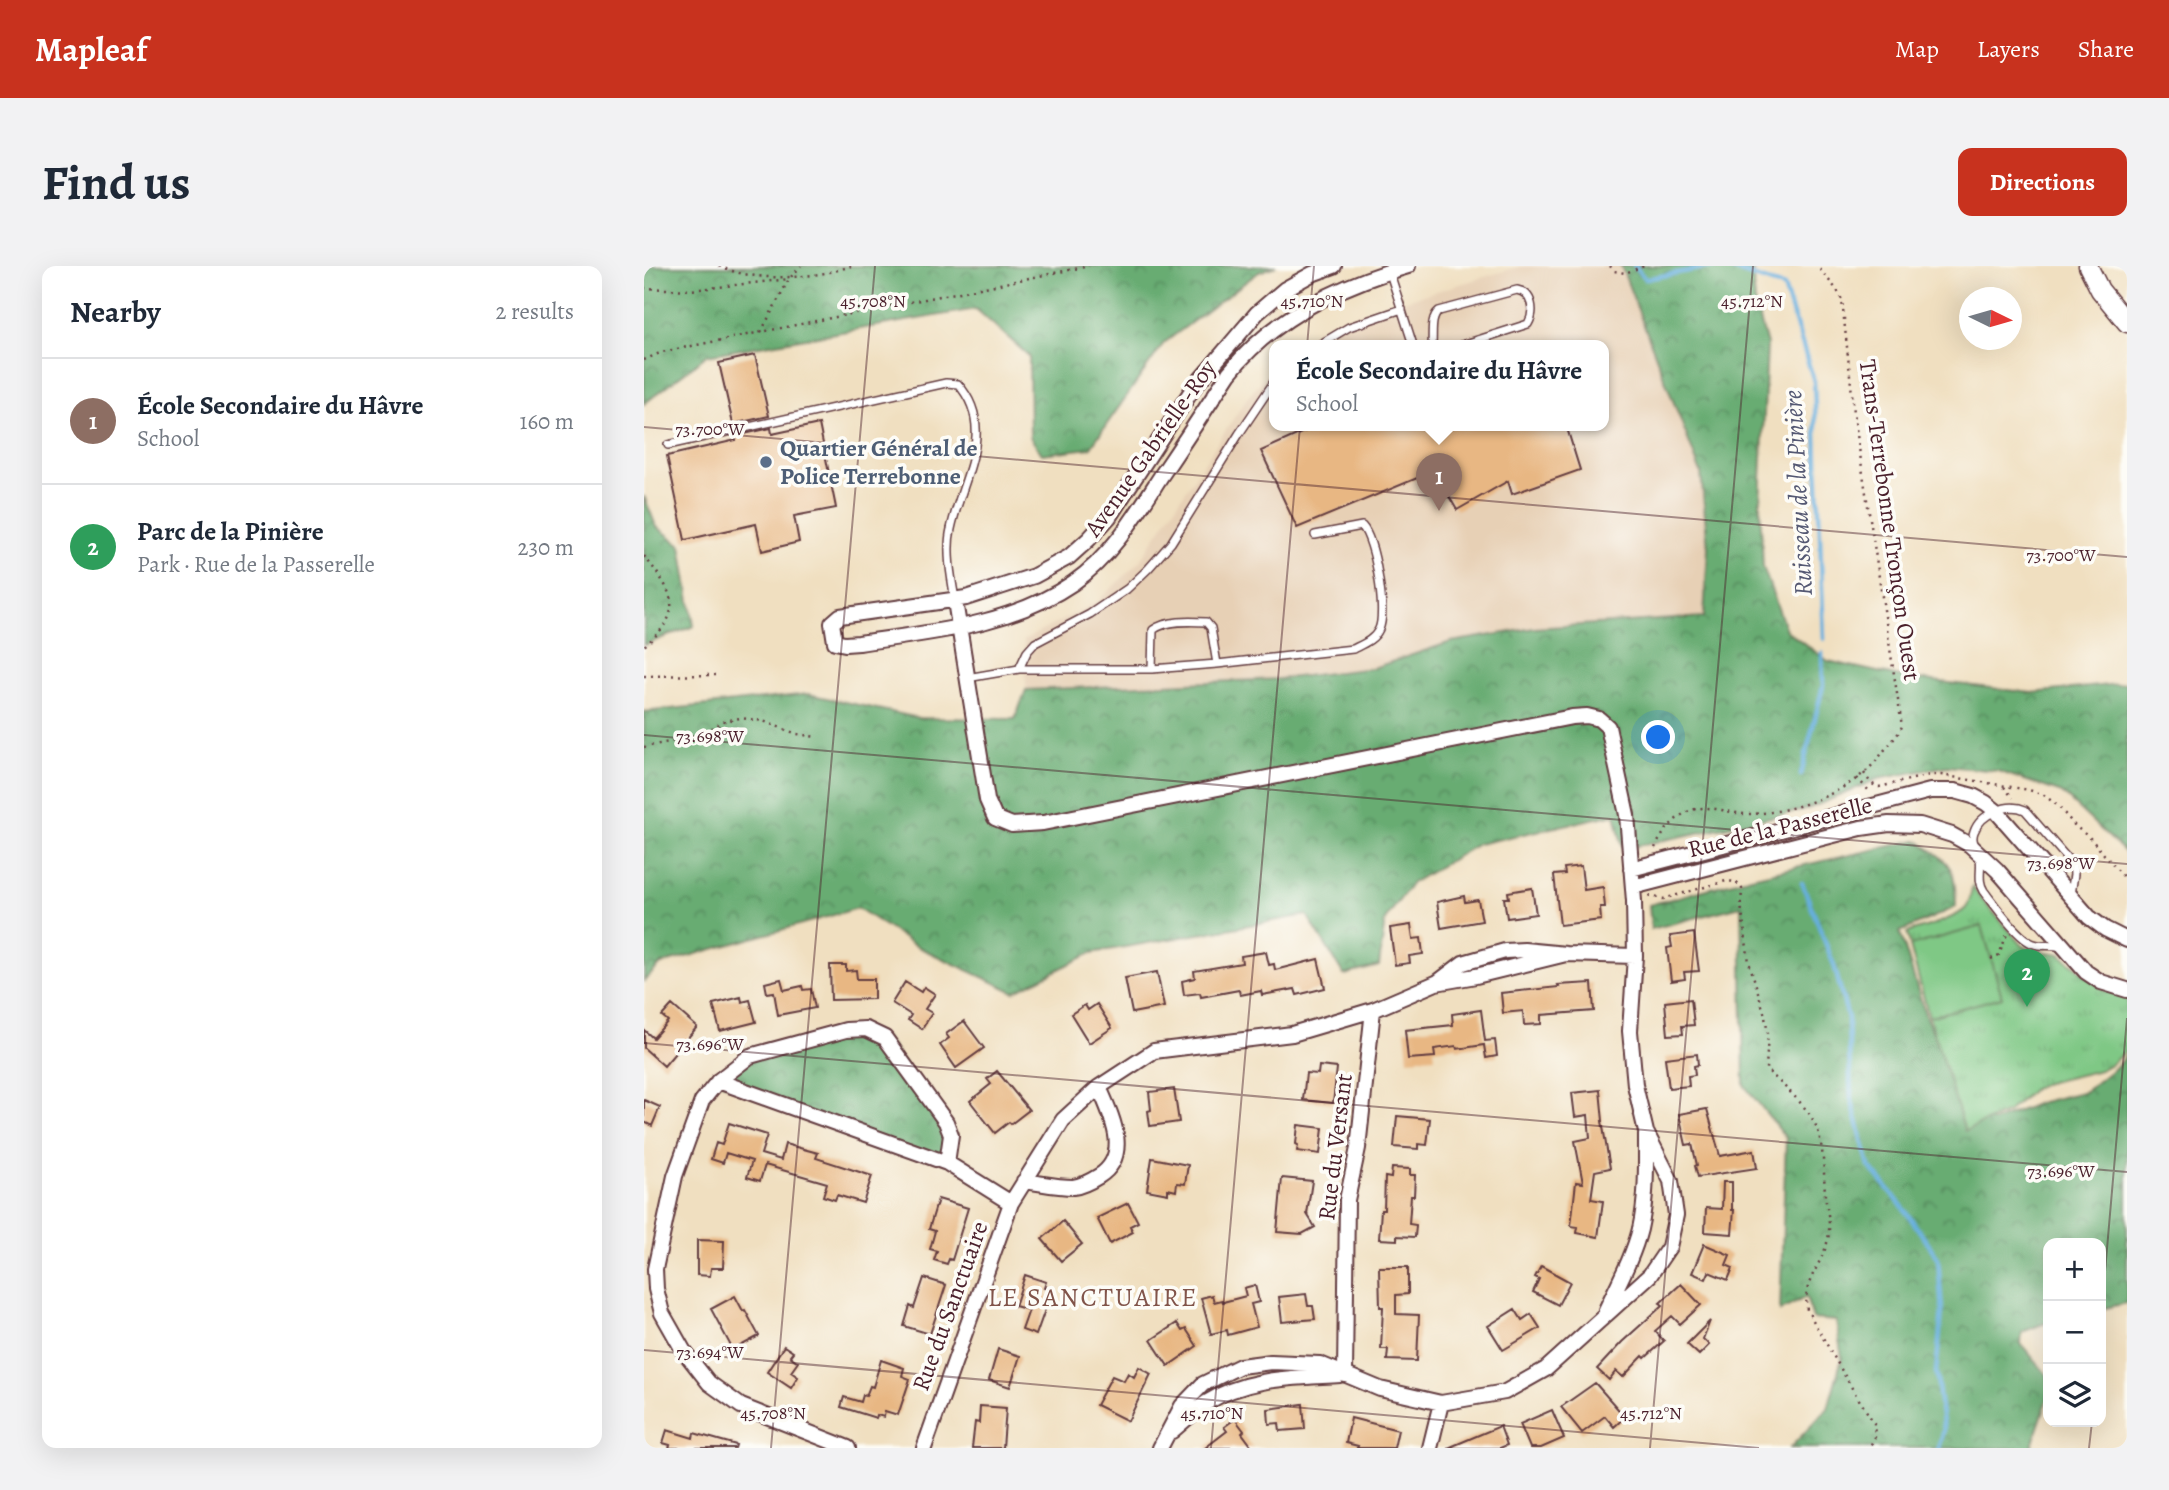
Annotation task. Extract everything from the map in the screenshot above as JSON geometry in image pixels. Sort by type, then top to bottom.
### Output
[{"type":"street","name":"Avenue Gabrielle-Roy","points":[[1335,266],[1312,274],[1285,289],[1249,321],[1194,387],[1109,517],[1080,548],[1063,561],[1034,576],[955,601],[845,614],[835,618],[831,627],[835,642],[845,644],[959,628],[1022,609],[1075,582],[1099,561],[1127,528],[1243,355],[1302,309],[1331,293],[1389,269],[1408,266]]},
{"type":"street","points":[[2088,266],[2100,290],[2127,323]]},
{"type":"street","points":[[955,601],[986,800],[995,818],[1012,825],[1043,823],[1546,722],[1587,716],[1599,719],[1608,727],[1626,815],[1632,869],[1640,889],[1630,1031],[1635,1084],[1646,1132],[1645,1198],[1639,1230],[1629,1260],[1602,1318]]},
{"type":"street","name":"Rue de la Passerelle","points":[[1632,869],[1930,791],[1946,790],[1980,799],[1996,811],[2071,899],[2098,924],[2127,940]]},
{"type":"street","name":"Rue de la Passerelle","points":[[1640,889],[1876,825],[1920,825],[1952,835],[1978,851],[2086,972],[2101,982],[2127,990]]},
{"type":"street","name":"Rue du Sanctuaire","points":[[924,1448],[1012,1203],[1063,1119],[1099,1087],[1154,1051],[1292,1034],[1373,1010],[1436,984],[1566,954],[1635,956]]},
{"type":"street","name":"Rue du Versant","points":[[1345,1375],[1347,1200],[1358,1147],[1373,1010]]},
{"type":"street","points":[[848,1448],[741,1406],[709,1383],[683,1350],[662,1313],[654,1269],[675,1176],[702,1101],[718,1081],[750,1056],[846,1030],[866,1029],[885,1038],[946,1122],[951,1135],[947,1163]]},
{"type":"street","points":[[718,1081],[947,1163],[1012,1203]]},
{"type":"street","points":[[1024,1181],[1075,1187],[1090,1182],[1105,1172],[1117,1154],[1115,1125],[1099,1087]]},
{"type":"street","points":[[1163,1442],[1207,1402],[1244,1386],[1271,1379],[1345,1375],[1380,1389],[1441,1403],[1505,1392],[1546,1369],[1650,1275],[1669,1247],[1676,1215],[1671,1181],[1646,1132]]},
{"type":"street","points":[[1430,1448],[1441,1403]]},
{"type":"lane","points":[[1389,269],[1411,340]]},
{"type":"lane","points":[[1432,340],[1434,319],[1439,311],[1517,290],[1528,295],[1533,310],[1528,324],[1478,340]]},
{"type":"lane","points":[[1327,340],[1349,327],[1402,309]]},
{"type":"lane","points":[[668,445],[946,383],[958,384],[975,415],[978,432],[949,542],[955,601]]},
{"type":"lane","points":[[1019,669],[1035,643],[1090,614],[1127,589],[1148,569],[1171,543],[1269,391]]},
{"type":"lane","points":[[967,678],[1019,669],[1152,669],[1353,649],[1369,642],[1379,631],[1382,617],[1376,561],[1367,531],[1362,527],[1354,527],[1315,535]]},
{"type":"lane","points":[[1152,669],[1153,630],[1160,624],[1194,621],[1206,622],[1211,628],[1216,664]]},
{"type":"lane","points":[[2065,948],[2032,943],[2020,934],[1981,887],[1980,861],[1973,843],[1975,829],[1996,811],[2011,806],[2025,810],[2069,860],[2074,870],[2071,899]]},
{"type":"path","points":[[719,266],[731,272],[789,279]]},
{"type":"path","points":[[761,332],[789,279],[801,266]]},
{"type":"path","points":[[644,288],[691,290],[789,279],[851,266]]},
{"type":"path","points":[[644,360],[662,352],[1089,266]]},
{"type":"path","points":[[1610,266],[1614,271],[1625,273],[1644,266]]},
{"type":"path","name":"Trans-Terrebonne Tronçon Ouest","points":[[1653,853],[1667,829],[1688,811],[1708,808],[1744,814],[1797,806],[1827,795],[1864,773],[1900,732],[1903,720],[1892,670],[1862,470],[1842,300],[1837,290],[1816,266]]},
{"type":"path","points":[[644,556],[671,596],[670,617],[656,636],[644,646]]},
{"type":"path","points":[[644,676],[715,675]]},
{"type":"path","points":[[644,747],[684,739],[725,721],[740,718],[763,721],[797,734],[817,737]]},
{"type":"path","points":[[1857,778],[1875,798]]},
{"type":"path","points":[[2004,787],[2013,799]]},
{"type":"path","points":[[1640,889],[1652,898],[1663,900],[1731,881],[1742,889],[1741,905],[1749,962],[1768,1033],[1766,1069],[1804,1108],[1817,1129],[1822,1147],[1829,1237],[1822,1258],[1808,1284],[1805,1296],[1808,1310],[1874,1423],[1875,1437],[1869,1448]]},
{"type":"path","points":[[1991,959],[1999,955],[2004,938],[2010,932]]},
{"type":"shaded area","points":[[1521,266],[1621,266],[1701,473],[1708,548],[1705,617],[1534,628],[1451,642],[1373,668],[1279,679],[1026,690],[1024,640],[1097,602],[1139,562],[1247,398],[1269,373],[1269,431],[1609,431],[1609,340],[1308,340],[1339,320]]},
{"type":"green space","points":[[644,266],[1276,266],[1259,272],[1164,343],[1090,448],[1042,454],[1030,437],[1029,356],[976,309],[707,355],[644,404]]},
{"type":"green space","points":[[1621,266],[1752,266],[1755,301],[1767,345],[1760,504],[1763,567],[1786,630],[1828,661],[1900,677],[2032,693],[2127,683],[2127,854],[2062,793],[1998,771],[1947,766],[1878,779],[1808,809],[1623,849],[1615,814],[1478,844],[1412,883],[1385,920],[1379,966],[1344,975],[1307,915],[1091,953],[1014,992],[916,946],[858,908],[661,964],[644,981],[644,712],[808,694],[919,718],[1015,719],[1026,690],[1279,679],[1373,668],[1451,642],[1534,628],[1704,617],[1708,548],[1701,473]]},
{"type":"green space","points":[[644,496],[656,526],[681,545],[694,626],[644,645]]},
{"type":"green space","points":[[1917,840],[1944,860],[1952,873],[1956,907],[1900,932],[1927,1020],[1970,1109],[1976,1116],[1993,1122],[2038,1103],[2086,1091],[2116,1067],[2127,1054],[2127,1303],[2106,1308],[2106,1238],[2043,1238],[2043,1324],[2022,1332],[2021,1344],[2043,1370],[2043,1413],[2031,1448],[1790,1448],[1828,1408],[1842,1358],[1836,1321],[1813,1319],[1806,1297],[1780,1311],[1786,1138],[1744,1085],[1741,906],[1651,929],[1649,905],[1751,877]]},
{"type":"green space","points":[[1973,886],[2022,945],[2029,950],[2060,954],[2104,990],[2127,997],[2127,1050],[2100,1070],[2046,1083],[2033,1089],[2008,1112],[1965,1131],[1929,1017],[1907,933],[1961,912],[1968,905]]},
{"type":"green space","points":[[1982,926],[2002,997],[1929,1017],[1910,946]]},
{"type":"green space","points":[[846,1030],[885,1038],[946,1122],[947,1163],[718,1081],[750,1056]]},
{"type":"building","points":[[755,355],[769,416],[733,424],[719,363]]},
{"type":"building","points":[[819,424],[836,508],[794,516],[799,542],[762,551],[756,524],[685,540],[667,456],[736,440],[735,436],[771,428],[772,434]]},
{"type":"building","points":[[1306,431],[1568,431],[1580,470],[1512,494],[1508,481],[1457,510],[1434,471],[1297,528],[1261,451]]},
{"type":"building","points":[[1581,866],[1584,890],[1603,887],[1605,907],[1600,907],[1601,920],[1560,925],[1554,875],[1565,874],[1564,868]]},
{"type":"building","points":[[1532,888],[1536,914],[1507,918],[1504,898],[1509,898],[1508,892]]},
{"type":"building","points":[[1464,896],[1465,902],[1478,900],[1482,921],[1441,928],[1437,902]]},
{"type":"building","points":[[1411,925],[1413,939],[1421,938],[1423,954],[1409,956],[1410,963],[1395,965],[1390,928]]},
{"type":"building","points":[[1694,933],[1699,971],[1684,972],[1685,979],[1671,981],[1667,948],[1672,947],[1670,936]]},
{"type":"building","points":[[1266,952],[1269,965],[1274,964],[1275,970],[1318,959],[1325,988],[1297,995],[1295,989],[1262,995],[1261,991],[1240,995],[1239,990],[1201,997],[1200,993],[1184,995],[1182,981],[1195,978],[1194,971],[1242,963],[1241,956]]},
{"type":"building","points":[[830,965],[846,965],[846,971],[856,970],[857,979],[874,979],[874,999],[831,1000]]},
{"type":"building","points":[[1157,972],[1164,1007],[1132,1013],[1125,978]]},
{"type":"building","points":[[781,979],[784,990],[802,986],[803,990],[811,989],[815,1008],[778,1015],[774,992],[767,993],[765,983]]},
{"type":"building","points":[[905,982],[921,992],[924,987],[935,994],[925,1009],[932,1013],[922,1029],[908,1020],[911,1015],[892,1003]]},
{"type":"building","points":[[1592,983],[1594,1011],[1541,1015],[1541,1024],[1524,1025],[1523,1011],[1503,1013],[1501,993]]},
{"type":"building","points":[[741,997],[742,1002],[750,1000],[756,1022],[720,1031],[713,1004]]},
{"type":"building","points":[[1691,999],[1694,1025],[1682,1026],[1683,1034],[1668,1035],[1665,1002]]},
{"type":"building","points":[[1097,1004],[1112,1028],[1089,1043],[1071,1014],[1085,1005],[1088,1010]]},
{"type":"building","points":[[672,1005],[697,1027],[664,1066],[644,1048],[644,1030],[653,1038],[668,1021],[662,1016]]},
{"type":"building","points":[[1481,1010],[1485,1041],[1495,1040],[1497,1056],[1486,1058],[1484,1045],[1434,1049],[1435,1057],[1408,1059],[1405,1030],[1453,1025],[1452,1014]]},
{"type":"building","points":[[964,1021],[984,1048],[956,1068],[940,1045],[949,1038],[946,1034]]},
{"type":"building","points":[[1697,1054],[1698,1065],[1694,1066],[1695,1075],[1688,1076],[1689,1086],[1669,1088],[1665,1058]]},
{"type":"building","points":[[1319,1066],[1337,1068],[1333,1103],[1303,1100],[1306,1073],[1318,1074]]},
{"type":"building","points":[[997,1071],[1029,1110],[995,1133],[970,1101],[991,1084],[987,1079]]},
{"type":"building","points":[[1174,1089],[1179,1122],[1150,1126],[1149,1092]]},
{"type":"building","points":[[1600,1090],[1610,1168],[1595,1171],[1591,1199],[1603,1201],[1598,1237],[1577,1233],[1578,1227],[1571,1226],[1576,1182],[1583,1183],[1575,1141],[1590,1138],[1588,1115],[1575,1117],[1572,1093]]},
{"type":"building","points":[[644,1100],[660,1107],[652,1126],[644,1122]]},
{"type":"building","points":[[1707,1109],[1720,1156],[1754,1150],[1757,1168],[1698,1177],[1692,1144],[1686,1145],[1679,1114]]},
{"type":"building","points":[[1397,1116],[1430,1119],[1427,1145],[1418,1144],[1418,1149],[1394,1147]]},
{"type":"building","points":[[729,1123],[767,1135],[761,1154],[781,1160],[785,1144],[818,1153],[816,1158],[872,1176],[863,1203],[837,1195],[835,1200],[823,1196],[827,1183],[765,1165],[760,1181],[747,1177],[752,1161],[726,1153],[723,1163],[711,1159],[716,1143],[722,1145]]},
{"type":"building","points":[[1298,1125],[1323,1128],[1320,1154],[1297,1151]]},
{"type":"building","points":[[1152,1158],[1188,1165],[1185,1184],[1177,1183],[1176,1191],[1168,1189],[1168,1194],[1147,1190]]},
{"type":"building","points":[[1392,1168],[1410,1169],[1410,1175],[1415,1175],[1409,1224],[1416,1225],[1415,1237],[1379,1239],[1381,1210],[1384,1210],[1385,1177],[1391,1178]]},
{"type":"building","points":[[1282,1178],[1312,1181],[1307,1214],[1315,1227],[1302,1234],[1277,1232]]},
{"type":"building","points":[[1723,1182],[1732,1182],[1732,1234],[1705,1232],[1706,1208],[1722,1209]]},
{"type":"building","points":[[938,1199],[968,1208],[952,1260],[949,1259],[947,1264],[934,1260],[937,1251],[930,1249],[935,1231],[929,1229]]},
{"type":"building","points":[[1128,1203],[1138,1222],[1130,1226],[1133,1232],[1110,1244],[1097,1218]]},
{"type":"building","points":[[1063,1221],[1082,1244],[1061,1261],[1042,1239]]},
{"type":"building","points":[[697,1240],[724,1241],[723,1268],[711,1268],[710,1276],[697,1275]]},
{"type":"building","points":[[1704,1244],[1730,1255],[1726,1265],[1733,1268],[1728,1280],[1709,1272],[1706,1279],[1692,1273]]},
{"type":"building","points":[[1541,1266],[1570,1282],[1558,1305],[1533,1292],[1539,1279],[1535,1277]]},
{"type":"building","points":[[1379,1267],[1408,1267],[1408,1294],[1396,1295],[1396,1314],[1419,1315],[1417,1361],[1387,1360],[1388,1349],[1381,1349],[1383,1307],[1380,1307]]},
{"type":"building","points":[[1025,1275],[1046,1282],[1044,1288],[1049,1289],[1046,1297],[1051,1298],[1036,1335],[1022,1330],[1029,1310],[1015,1306]]},
{"type":"building","points":[[924,1278],[946,1285],[930,1334],[904,1326],[910,1306],[914,1308]]},
{"type":"building","points":[[1681,1284],[1701,1305],[1680,1324],[1672,1316],[1655,1331],[1664,1341],[1645,1358],[1643,1356],[1623,1377],[1616,1371],[1609,1380],[1597,1369]]},
{"type":"building","points":[[1255,1285],[1259,1302],[1251,1304],[1257,1327],[1228,1335],[1227,1330],[1211,1334],[1201,1298],[1212,1295],[1214,1302],[1223,1302],[1246,1296],[1244,1288]]},
{"type":"building","points":[[1306,1294],[1308,1306],[1313,1306],[1315,1319],[1282,1322],[1279,1297]]},
{"type":"building","points":[[735,1296],[759,1336],[733,1350],[711,1309]]},
{"type":"building","points":[[1515,1309],[1522,1320],[1531,1314],[1540,1328],[1503,1350],[1488,1326]]},
{"type":"building","points":[[1710,1321],[1703,1339],[1709,1345],[1699,1355],[1687,1344]]},
{"type":"building","points":[[1177,1323],[1182,1331],[1186,1329],[1197,1346],[1168,1366],[1151,1340]]},
{"type":"building","points":[[784,1346],[793,1352],[790,1356],[798,1362],[791,1372],[798,1377],[791,1388],[767,1372]]},
{"type":"building","points":[[998,1349],[1020,1356],[1010,1387],[989,1380]]},
{"type":"building","points":[[881,1360],[904,1368],[902,1376],[910,1379],[898,1415],[885,1411],[884,1417],[877,1415],[876,1418],[841,1407],[844,1397],[861,1402],[870,1386],[873,1387]]},
{"type":"building","points":[[1139,1367],[1151,1374],[1128,1421],[1096,1405],[1112,1376],[1124,1381],[1128,1373],[1134,1377]]},
{"type":"building","points":[[1595,1383],[1625,1417],[1614,1427],[1605,1416],[1582,1433],[1561,1407]]},
{"type":"building","points":[[1303,1404],[1305,1429],[1280,1431],[1279,1423],[1269,1424],[1268,1409]]},
{"type":"building","points":[[980,1406],[1006,1408],[1003,1448],[972,1448],[975,1422],[979,1423]]},
{"type":"building","points":[[1552,1410],[1564,1438],[1541,1448],[1530,1448],[1520,1424]]},
{"type":"building","points":[[1351,1418],[1398,1430],[1394,1448],[1357,1448],[1358,1446],[1346,1443]]},
{"type":"building","points":[[1235,1419],[1253,1448],[1205,1448],[1227,1431],[1224,1427]]},
{"type":"building","points":[[1500,1426],[1507,1445],[1500,1448],[1448,1448]]},
{"type":"building","points":[[667,1430],[693,1438],[694,1433],[736,1445],[735,1448],[669,1448],[670,1445],[663,1443]]},
{"type":"waterway","name":"Ruisseau de la Pinière","points":[[1635,266],[1645,279],[1715,266]]},
{"type":"waterway","name":"Ruisseau de la Pinière","points":[[1723,266],[1784,287],[1814,381],[1824,639]]},
{"type":"waterway","name":"Ruisseau de la Pinière","points":[[1801,775],[1823,686],[1822,653]]},
{"type":"waterway","name":"Ruisseau de la Pinière","points":[[1802,883],[1834,965],[1848,1018],[1851,1098],[1869,1166],[1902,1206],[1938,1258],[1942,1311],[1936,1372],[1944,1430],[1939,1448]]},
{"type":"place","name":"Quartier Général de Police Terrebonne","points":[[766,462]]},
{"type":"place","name":"École Secondaire du Hâvre","points":[[1439,511]]},
{"type":"place","name":"Parc de la Pinière","points":[[2027,1007]]},
{"type":"district","name":"LE SANCTUAIRE","points":[[1093,1297]]}]
